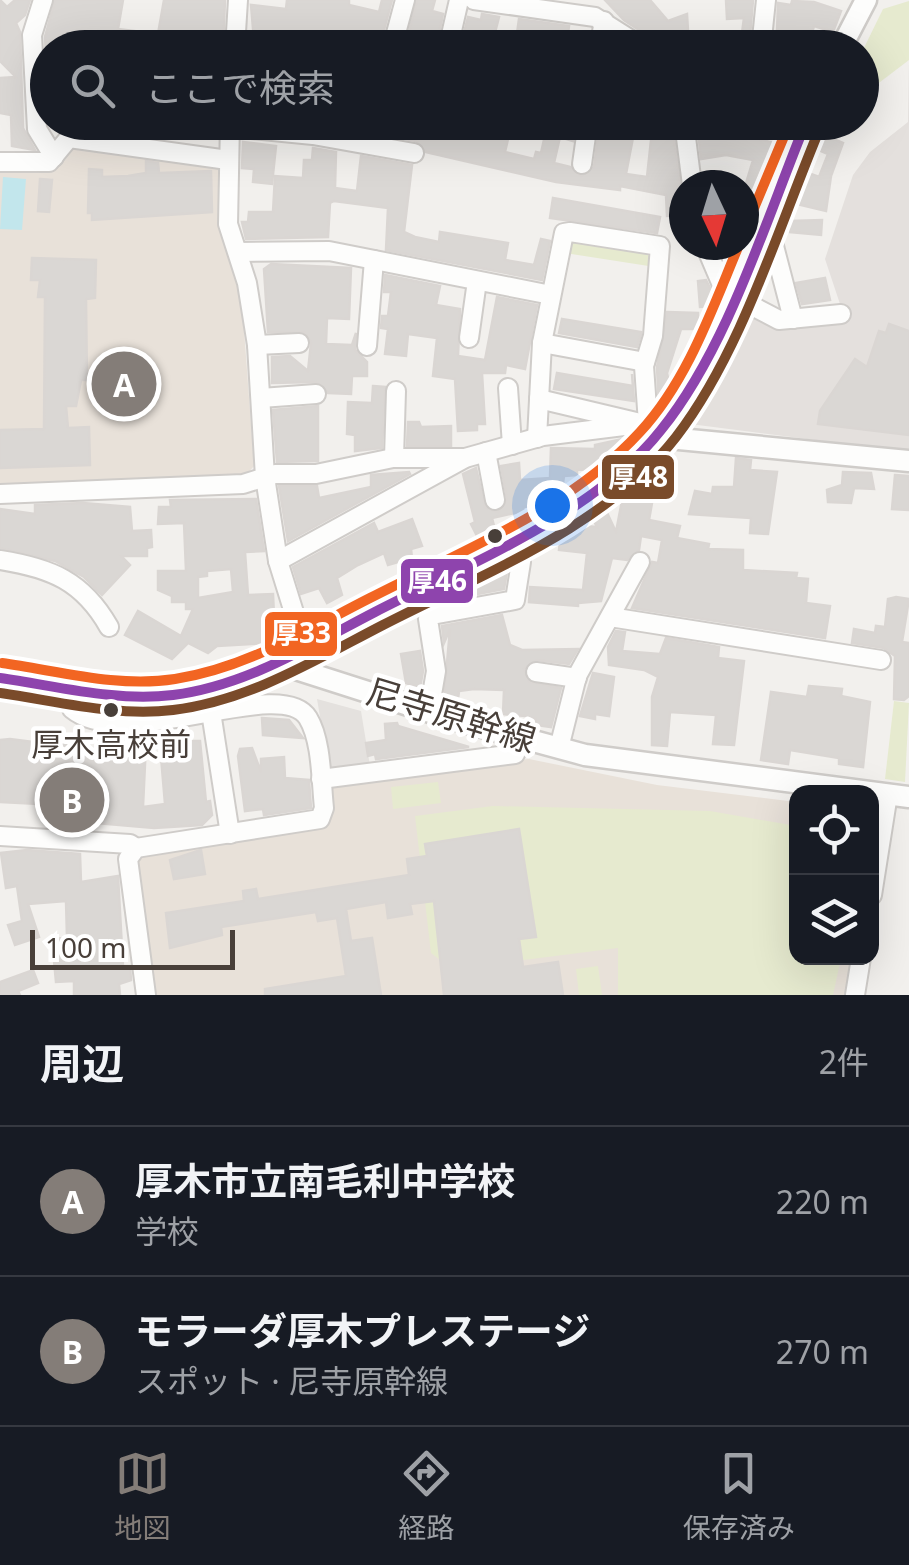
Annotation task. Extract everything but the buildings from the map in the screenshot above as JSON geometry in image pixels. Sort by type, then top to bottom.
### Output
[{"type":"street","points":[[34,30],[43,0]]},
{"type":"street","points":[[236,30],[238,0]]},
{"type":"street","points":[[396,30],[404,0]]},
{"type":"street","points":[[452,30],[460,0]]},
{"type":"street","points":[[474,0],[598,13],[620,30]]},
{"type":"street","points":[[762,30],[766,0]]},
{"type":"street","points":[[850,30],[866,0]]},
{"type":"street","points":[[43,140],[54,157]]},
{"type":"street","points":[[0,162],[49,162],[67,140]]},
{"type":"street","points":[[83,140],[228,160]]},
{"type":"street","points":[[229,140],[228,224],[258,345],[265,477],[278,561],[305,648]]},
{"type":"street","points":[[341,140],[414,153]]},
{"type":"street","points":[[582,164],[585,140]]},
{"type":"street","points":[[686,140],[690,170]]},
{"type":"street","points":[[787,140],[793,152]]},
{"type":"street","points":[[793,319],[774,246],[759,238],[798,140]]},
{"type":"street","points":[[536,438],[542,344],[564,233],[660,246],[653,336],[645,362],[648,426]]},
{"type":"street","points":[[238,252],[328,251],[551,295]]},
{"type":"street","points":[[366,346],[363,325],[374,260]]},
{"type":"street","points":[[711,260],[725,292],[778,320],[841,314]]},
{"type":"street","points":[[0,678],[67,690],[148,697],[178,694],[305,648],[516,536],[617,473],[648,426],[704,364],[749,260]]},
{"type":"street","points":[[469,338],[477,280]]},
{"type":"street","points":[[258,345],[299,342]]},
{"type":"street","points":[[542,344],[645,362]]},
{"type":"street","points":[[508,388],[512,445]]},
{"type":"street","points":[[394,458],[396,391]]},
{"type":"street","points":[[261,398],[316,394]]},
{"type":"street","points":[[539,398],[648,426],[679,439],[909,461]]},
{"type":"street","points":[[278,561],[465,458],[536,438],[648,426]]},
{"type":"street","points":[[486,452],[496,500]]},
{"type":"street","points":[[0,494],[243,484],[265,477],[316,474],[394,458],[465,458]]},
{"type":"street","points":[[429,712],[436,672],[428,620],[432,615],[515,600],[521,562],[516,536]]},
{"type":"street","points":[[0,560],[57,572],[80,587],[110,627]]},
{"type":"street","points":[[559,748],[577,678],[640,562]]},
{"type":"street","points":[[610,617],[882,660]]},
{"type":"street","name":"尼寺原幹線","points":[[274,662],[429,712],[559,748],[634,764],[899,796]]},
{"type":"street","points":[[536,672],[577,678]]},
{"type":"street","points":[[0,836],[130,844],[136,848],[320,819],[324,808],[313,731],[306,714],[297,708],[244,704],[131,725],[101,722],[72,709],[67,690]]},
{"type":"street","points":[[211,712],[230,834]]},
{"type":"street","points":[[321,778],[515,754],[522,740]]},
{"type":"street","points":[[877,875],[899,796]]},
{"type":"street","points":[[136,848],[128,868],[146,995]]},
{"type":"street","points":[[855,995],[860,965]]},
{"type":"shaded area","points":[[909,63],[909,452],[690,424],[688,417],[735,347],[745,309],[780,326],[841,307],[825,259],[853,175],[870,152],[908,122]]},
{"type":"shaded area","points":[[71,143],[223,163],[223,229],[242,302],[254,466],[245,476],[0,488],[0,167],[50,166]]},
{"type":"shaded area","points":[[317,699],[361,711],[370,766],[329,770]]},
{"type":"shaded area","points":[[529,759],[657,785],[789,801],[789,965],[857,965],[850,995],[152,995],[132,867],[137,857],[323,825],[333,805],[330,779]]},
{"type":"green space","points":[[909,1],[909,60],[879,83],[879,30],[873,30],[883,9]]},
{"type":"green space","points":[[568,235],[657,248],[655,267],[565,253]]},
{"type":"green space","points":[[894,701],[909,703],[905,782],[885,779]]},
{"type":"green space","points":[[438,782],[441,803],[393,809],[391,787]]},
{"type":"green space","points":[[493,806],[710,811],[789,825],[789,965],[839,965],[833,995],[618,995],[618,948],[452,969],[431,953],[415,816]]},
{"type":"green space","points":[[598,966],[602,995],[579,995],[576,969]]},
{"type":"water","points":[[3,177],[26,179],[22,230],[0,229]]},
{"type":"transit line","name":"厚33","points":[[759,196],[782,140]]},
{"type":"transit line","name":"厚46","points":[[0,678],[86,692],[151,697],[226,683],[302,650],[566,512],[634,460],[685,397],[726,322],[799,140]]},
{"type":"transit line","name":"厚48","points":[[0,693],[86,707],[151,712],[229,698],[308,664],[501,567],[579,523],[647,469],[699,403],[757,288],[815,140]]},
{"type":"transit line","name":"厚33","points":[[2,663],[132,681],[201,674],[276,646],[513,526],[581,484],[612,459],[657,412],[697,343],[733,260]]},
{"type":"place","name":"厚木市立南毛利中学校","points":[[124,384]]},
{"type":"place","name":"厚木高校前","points":[[111,710]]},
{"type":"place","name":"モラーダ厚木プレステージ","points":[[72,800]]}]
